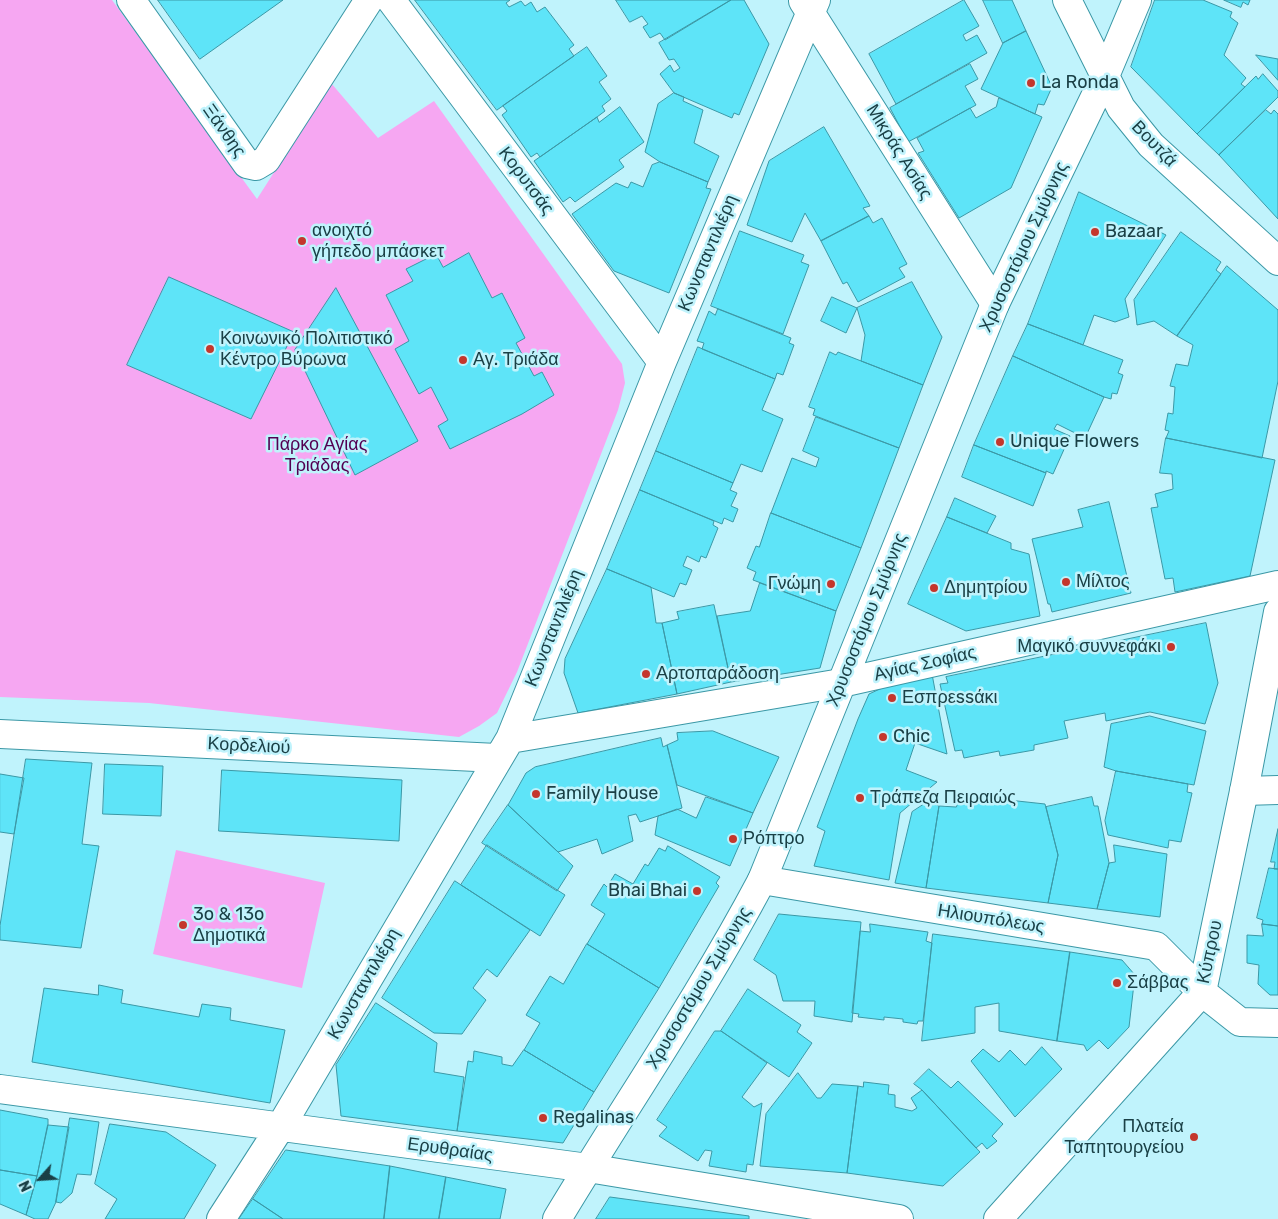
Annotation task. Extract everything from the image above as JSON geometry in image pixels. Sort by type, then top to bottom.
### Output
[{"type":"street","name":"Ξάνθης","points":[[131,0],[247,164],[256,166],[266,160],[370,0]]},
{"type":"street","name":"Κορυτσάς","points":[[391,0],[662,362]]},
{"type":"street","name":"Βουτζά","points":[[1068,0],[1121,108],[1151,145],[1278,261]]},
{"type":"street","name":"Χρυσοστόμου Σμύρνης","points":[[557,1219],[697,995],[743,917],[762,880],[995,304],[1105,76],[1137,0]]},
{"type":"street","name":"Κωνσταντιλιέρη","points":[[221,1219],[281,1126],[504,748],[810,4]]},
{"type":"street","name":"Μικράς Ασίας","points":[[810,4],[995,304]]},
{"type":"street","name":"Αγίας Σοφίας","points":[[504,748],[841,683],[1278,585]]},
{"type":"street","name":"Κύπρου","points":[[998,1219],[1202,992],[1244,791],[1278,612]]},
{"type":"street","name":"Κορδελιού","points":[[0,734],[504,748]]},
{"type":"street","points":[[1244,791],[1278,790]]},
{"type":"street","name":"Ηλιουπόλεως","points":[[762,880],[1156,946],[1202,992],[1240,1022],[1278,1023]]},
{"type":"street","name":"Ερυθραίας","points":[[0,1089],[588,1168],[899,1219]]},
{"type":"green space","name":"Πάρκο Αγίας Τριάδας","points":[[0,0],[112,0],[257,199],[331,83],[378,138],[434,101],[622,364],[625,383],[618,410],[517,672],[497,713],[479,726],[459,737],[149,703],[0,697]]},
{"type":"green space","points":[[176,850],[325,883],[302,988],[153,954]]},
{"type":"building","points":[[158,0],[283,0],[200,59]]},
{"type":"building","points":[[415,0],[510,0],[506,3],[509,7],[521,1],[525,6],[531,2],[537,12],[545,7],[574,45],[569,49],[574,56],[497,110]]},
{"type":"building","points":[[616,0],[731,0],[665,40],[660,33],[650,38],[643,27],[648,24],[642,16],[630,22]]},
{"type":"building","points":[[731,0],[744,0],[769,44],[739,115],[734,113],[732,118],[674,93],[660,74],[670,65],[674,72],[680,68],[674,59],[669,60],[659,43]]},
{"type":"building","points":[[964,0],[979,26],[963,35],[966,41],[977,35],[987,53],[896,104],[869,54]]},
{"type":"building","points":[[983,0],[1012,0],[1026,31],[1003,43]]},
{"type":"building","points":[[1155,0],[1203,0],[1232,12],[1230,17],[1238,23],[1224,55],[1246,78],[1241,84],[1245,87],[1197,134],[1131,67]]},
{"type":"building","points":[[1224,0],[1250,0],[1248,5],[1243,2],[1241,7]]},
{"type":"building","points":[[1026,31],[1052,87],[1044,105],[1038,104],[1035,114],[981,89],[1003,43]]},
{"type":"building","points":[[587,47],[607,76],[599,82],[611,99],[602,106],[605,111],[540,157],[537,153],[531,157],[502,115],[507,111],[503,106]]},
{"type":"building","points":[[1256,55],[1278,59],[1278,80]]},
{"type":"building","points":[[970,64],[978,79],[965,86],[976,105],[908,142],[890,108]]},
{"type":"building","points":[[1263,74],[1278,91],[1278,97],[1219,155],[1197,134],[1256,76],[1258,79]]},
{"type":"building","points":[[674,93],[684,97],[683,101],[703,110],[694,143],[719,156],[708,182],[660,162],[645,152],[658,104]]},
{"type":"building","points":[[999,98],[1042,117],[1011,188],[959,218],[918,153],[924,151],[917,138],[970,108],[976,118],[996,107]]},
{"type":"building","points":[[620,107],[644,142],[619,160],[624,167],[575,202],[570,197],[563,202],[534,161],[597,117],[599,122]]},
{"type":"building","points":[[1266,110],[1271,114],[1274,110],[1278,114],[1278,219],[1219,155]]},
{"type":"building","points":[[824,127],[870,206],[863,208],[869,216],[821,241],[805,213],[792,242],[747,225],[769,161]]},
{"type":"building","points":[[660,162],[708,182],[706,188],[711,189],[669,293],[614,271],[572,214],[616,183],[628,188],[631,182],[643,187],[652,165]]},
{"type":"building","points":[[1079,192],[1166,235],[1125,299],[1129,317],[1115,322],[1094,315],[1083,345],[1028,324]]},
{"type":"building","points":[[869,216],[873,223],[882,218],[907,264],[899,268],[905,277],[858,302],[847,282],[843,284],[821,241]]},
{"type":"building","points":[[740,231],[804,255],[801,262],[809,265],[783,334],[711,306]]},
{"type":"building","points":[[1181,232],[1221,262],[1216,270],[1221,274],[1177,336],[1154,321],[1137,325],[1134,300]]},
{"type":"building","name":"Αγ. Τριάδα","points":[[469,253],[492,298],[502,293],[525,338],[516,343],[534,376],[542,372],[554,395],[522,414],[450,449],[438,426],[448,420],[431,387],[419,394],[395,349],[409,341],[386,295],[413,281],[406,269],[436,254],[443,267]]},
{"type":"building","points":[[1227,266],[1278,310],[1278,381],[1262,458],[1166,438],[1169,431],[1165,430],[1168,413],[1173,414],[1175,387],[1170,386],[1176,364],[1188,366],[1193,345],[1177,336]]},
{"type":"building","name":"Κοινωνικό Πολιτιστικό Κέντρο Βύρωνα","points":[[169,277],[294,332],[251,419],[127,365]]},
{"type":"building","points":[[912,282],[942,337],[923,385],[861,361],[865,335],[857,308]]},
{"type":"building","points":[[336,288],[418,441],[355,475],[295,350]]},
{"type":"building","points":[[832,297],[857,308],[846,333],[821,321]]},
{"type":"building","points":[[718,309],[791,338],[789,343],[794,345],[783,375],[777,373],[775,379],[702,349],[704,343],[697,341],[709,311],[715,315]]},
{"type":"building","points":[[1028,324],[1123,360],[1118,373],[1123,375],[1117,394],[1112,393],[1111,399],[1104,397],[1013,356]]},
{"type":"building","points":[[698,347],[775,379],[762,410],[783,419],[762,472],[741,464],[733,483],[656,451]]},
{"type":"building","points":[[830,352],[836,355],[838,352],[923,385],[899,448],[813,415],[815,409],[809,407]]},
{"type":"building","points":[[1013,356],[1104,397],[1085,438],[1057,424],[1054,429],[1070,436],[1053,474],[974,445]]},
{"type":"building","points":[[816,417],[899,448],[861,548],[771,513],[792,458],[816,467],[819,458],[803,451]]},
{"type":"building","points":[[1166,438],[1275,460],[1250,576],[1175,592],[1173,578],[1165,579],[1151,508],[1158,507],[1155,494],[1173,489],[1172,474],[1160,473]]},
{"type":"building","points":[[974,445],[1046,473],[1033,506],[962,477]]},
{"type":"building","points":[[656,451],[733,483],[730,490],[737,493],[731,506],[738,509],[733,522],[724,518],[722,524],[640,490]]},
{"type":"building","points":[[640,490],[714,521],[713,525],[718,528],[706,558],[701,556],[699,562],[687,556],[683,566],[692,570],[686,585],[680,583],[674,597],[607,569]]},
{"type":"building","points":[[955,498],[996,516],[987,533],[947,517]]},
{"type":"building","points":[[1109,502],[1131,593],[1052,612],[1050,604],[1048,604],[1032,539],[1083,527],[1078,510]]},
{"type":"building","points":[[771,513],[861,548],[836,611],[753,580],[756,572],[747,568],[756,546],[759,547]]},
{"type":"building","points":[[947,517],[1011,543],[1011,549],[1029,554],[1040,616],[966,631],[908,604]]},
{"type":"building","points":[[607,569],[651,587],[656,623],[662,623],[677,694],[578,713],[564,673],[565,659]]},
{"type":"building","points":[[760,583],[836,611],[820,668],[731,682],[717,616],[750,611]]},
{"type":"building","points":[[714,605],[731,682],[677,694],[662,623],[679,619],[677,612]]},
{"type":"building","points":[[1206,623],[1218,683],[1205,724],[1150,712],[1106,721],[1105,713],[1064,721],[1068,738],[1034,745],[1034,750],[1000,756],[999,751],[964,758],[962,750],[955,751],[940,684],[948,683],[946,677]]},
{"type":"building","points":[[932,674],[947,754],[915,743],[906,770],[937,782],[900,813],[889,880],[814,866],[825,831],[817,827],[869,694],[882,688]]},
{"type":"building","points":[[1150,716],[1206,731],[1194,785],[1116,771],[1104,767],[1111,724]]},
{"type":"building","points":[[713,731],[779,757],[753,813],[677,785],[667,745],[678,740],[677,733]]},
{"type":"building","points":[[661,738],[663,747],[667,745],[682,808],[640,822],[636,814],[628,816],[633,841],[602,854],[597,839],[558,852],[508,805],[526,773],[535,767]]},
{"type":"building","points":[[26,759],[92,763],[82,844],[99,846],[81,948],[0,940],[0,926]]},
{"type":"building","points":[[105,764],[163,766],[161,816],[103,814]]},
{"type":"building","points":[[222,770],[402,780],[399,841],[219,831]]},
{"type":"building","points":[[1116,771],[1188,784],[1187,792],[1192,793],[1181,842],[1169,840],[1168,848],[1108,835],[1105,821]]},
{"type":"building","points":[[0,774],[24,778],[14,834],[0,832]]},
{"type":"building","points":[[961,795],[979,797],[980,802],[999,799],[1045,804],[1058,855],[1048,903],[926,888],[939,806],[956,807]]},
{"type":"building","points":[[706,797],[753,813],[730,866],[655,835],[658,816],[677,809],[696,818]]},
{"type":"building","points":[[1092,797],[1094,806],[1098,806],[1109,863],[1097,909],[1048,903],[1058,855],[1046,807]]},
{"type":"building","points":[[929,801],[939,806],[926,888],[895,883],[912,812]]},
{"type":"building","points":[[508,805],[573,866],[557,891],[482,843]]},
{"type":"building","points":[[1278,829],[1278,869],[1274,869],[1275,862],[1271,862]]},
{"type":"building","points":[[487,845],[565,895],[540,936],[461,885]]},
{"type":"building","points":[[1114,845],[1167,854],[1160,917],[1097,909],[1109,863],[1115,862]]},
{"type":"building","points":[[668,846],[720,877],[716,883],[719,886],[659,988],[587,944],[605,914],[591,905],[604,884],[607,887],[615,874],[633,884],[645,864],[648,866],[659,848],[665,851]]},
{"type":"building","points":[[1269,868],[1278,869],[1278,926],[1262,924],[1263,920],[1257,918]]},
{"type":"building","points":[[455,881],[530,930],[497,977],[487,969],[473,988],[486,1000],[462,1034],[434,1033],[382,998]]},
{"type":"building","points":[[779,914],[861,922],[852,1022],[814,1016],[815,1001],[783,1001],[776,975],[754,960]]},
{"type":"building","points":[[870,924],[928,932],[926,941],[932,943],[923,1021],[918,1021],[917,1024],[903,1022],[903,1019],[884,1017],[884,1020],[858,1017],[859,1014],[852,1013],[860,931],[870,932]]},
{"type":"building","points":[[1262,924],[1278,926],[1278,995],[1270,995],[1258,984],[1259,965],[1247,963],[1247,935],[1263,936]]},
{"type":"building","points":[[933,934],[1070,952],[1057,1041],[999,1031],[999,1003],[975,1007],[975,1033],[922,1041]]},
{"type":"building","points":[[587,944],[659,988],[594,1092],[524,1050],[540,1023],[526,1015],[550,976],[563,984]]},
{"type":"building","points":[[1070,952],[1122,960],[1135,975],[1129,1027],[1108,1049],[1099,1040],[1087,1051],[1084,1045],[1057,1041]]},
{"type":"building","points":[[99,985],[123,990],[121,1003],[199,1017],[202,1004],[231,1008],[230,1020],[285,1030],[270,1103],[32,1062],[44,988],[98,995]]},
{"type":"building","points":[[748,989],[801,1025],[797,1032],[812,1043],[789,1077],[721,1031]]},
{"type":"building","points":[[376,1003],[437,1043],[434,1072],[464,1077],[457,1131],[341,1116],[336,1065]]},
{"type":"building","points":[[715,1031],[721,1031],[767,1063],[742,1097],[754,1107],[762,1103],[753,1165],[747,1164],[746,1172],[709,1166],[712,1151],[705,1150],[698,1161],[659,1136],[667,1127],[657,1120]]},
{"type":"building","points":[[1042,1047],[1062,1069],[1015,1117],[971,1061],[983,1049],[999,1062],[1010,1050],[1025,1065]]},
{"type":"building","points":[[524,1050],[594,1092],[563,1143],[457,1131],[468,1061],[473,1062],[474,1051],[502,1057],[502,1064],[512,1066]]},
{"type":"building","points":[[929,1069],[951,1088],[958,1081],[1003,1124],[992,1136],[997,1141],[987,1149],[982,1143],[976,1148],[922,1090],[914,1084]]},
{"type":"building","points":[[798,1073],[817,1098],[821,1098],[832,1084],[858,1086],[847,1173],[760,1166],[766,1114]]},
{"type":"building","points":[[864,1082],[889,1085],[888,1094],[895,1095],[895,1107],[912,1111],[917,1108],[911,1098],[922,1090],[980,1152],[943,1186],[847,1173],[858,1086],[863,1087]]},
{"type":"building","points":[[0,1110],[48,1119],[37,1176],[0,1170]]},
{"type":"building","points":[[70,1118],[99,1122],[91,1175],[77,1174],[72,1193],[61,1203],[56,1202]]},
{"type":"building","points":[[110,1124],[166,1132],[216,1165],[184,1219],[105,1219],[117,1199],[95,1184]]},
{"type":"building","points":[[48,1125],[69,1127],[56,1202],[48,1219],[35,1219],[26,1215]]},
{"type":"building","points":[[286,1150],[390,1166],[384,1219],[283,1219],[253,1199]]},
{"type":"building","points":[[390,1166],[446,1177],[439,1219],[384,1219]]},
{"type":"building","points":[[0,1170],[37,1176],[26,1215],[0,1204]]},
{"type":"building","points":[[446,1177],[506,1189],[500,1219],[439,1219]]},
{"type":"building","points":[[610,1197],[749,1216],[749,1219],[596,1219]]},
{"type":"building","points":[[253,1199],[283,1219],[239,1219]]},
{"type":"place","name":"La Ronda","points":[[1031,83]]},
{"type":"place","name":"Bazaar","points":[[1095,232]]},
{"type":"place","name":"ανοιχτό γήπεδο μπάσκετ","points":[[302,241]]},
{"type":"place","name":"Κοινωνικό Πολιτιστικό Κέντρο Βύρωνα","points":[[210,349]]},
{"type":"place","name":"Αγ. Τριάδα","points":[[463,360]]},
{"type":"place","name":"Unique Flowers","points":[[1000,442]]},
{"type":"place","name":"Μίλτος","points":[[1066,582]]},
{"type":"place","name":"Γνώμη","points":[[831,584]]},
{"type":"place","name":"Δημητρίου","points":[[934,588]]},
{"type":"place","name":"Μαγικό συννεφάκι","points":[[1171,647]]},
{"type":"place","name":"Αρτοπαράδοση","points":[[646,674]]},
{"type":"place","name":"Εσπρεssάκι","points":[[892,698]]},
{"type":"place","name":"Chic","points":[[883,737]]},
{"type":"place","name":"Family House","points":[[536,794]]},
{"type":"place","name":"Τράπεζα Πειραιώς","points":[[860,798]]},
{"type":"place","name":"Ρόπτρο","points":[[733,839]]},
{"type":"place","name":"Bhai Bhai","points":[[697,891]]},
{"type":"place","name":"3o & 13o Δημοτικά","points":[[183,925]]},
{"type":"place","name":"Σάββας","points":[[1117,983]]},
{"type":"place","name":"Regalinas","points":[[543,1118]]},
{"type":"place","name":"Πλατεία Ταπητουργείου","points":[[1194,1137]]}]
